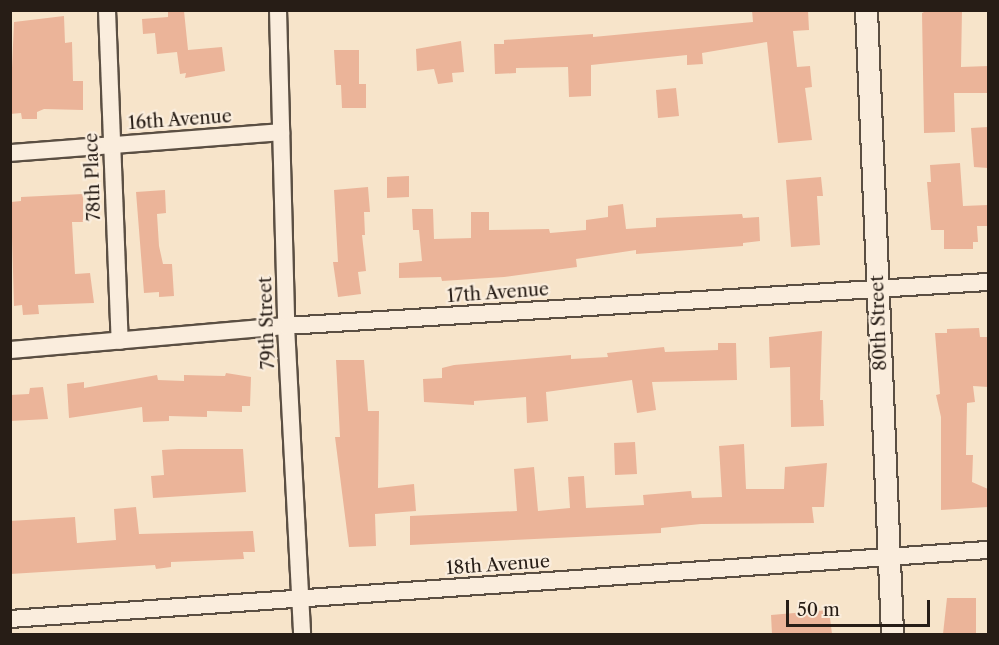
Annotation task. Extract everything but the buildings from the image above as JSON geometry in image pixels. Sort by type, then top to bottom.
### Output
[{"type":"street","name":"78th Place","points":[[107,10],[120,341]]},
{"type":"street","name":"79th Street","points":[[278,10],[286,326],[302,634]]},
{"type":"street","name":"80th Street","points":[[866,10],[892,634]]},
{"type":"street","name":"16th Avenue","points":[[10,153],[281,132]]},
{"type":"street","name":"17th Avenue","points":[[10,350],[286,326],[988,282]]},
{"type":"street","name":"18th Avenue","points":[[10,619],[301,597],[889,559],[988,550]]}]
